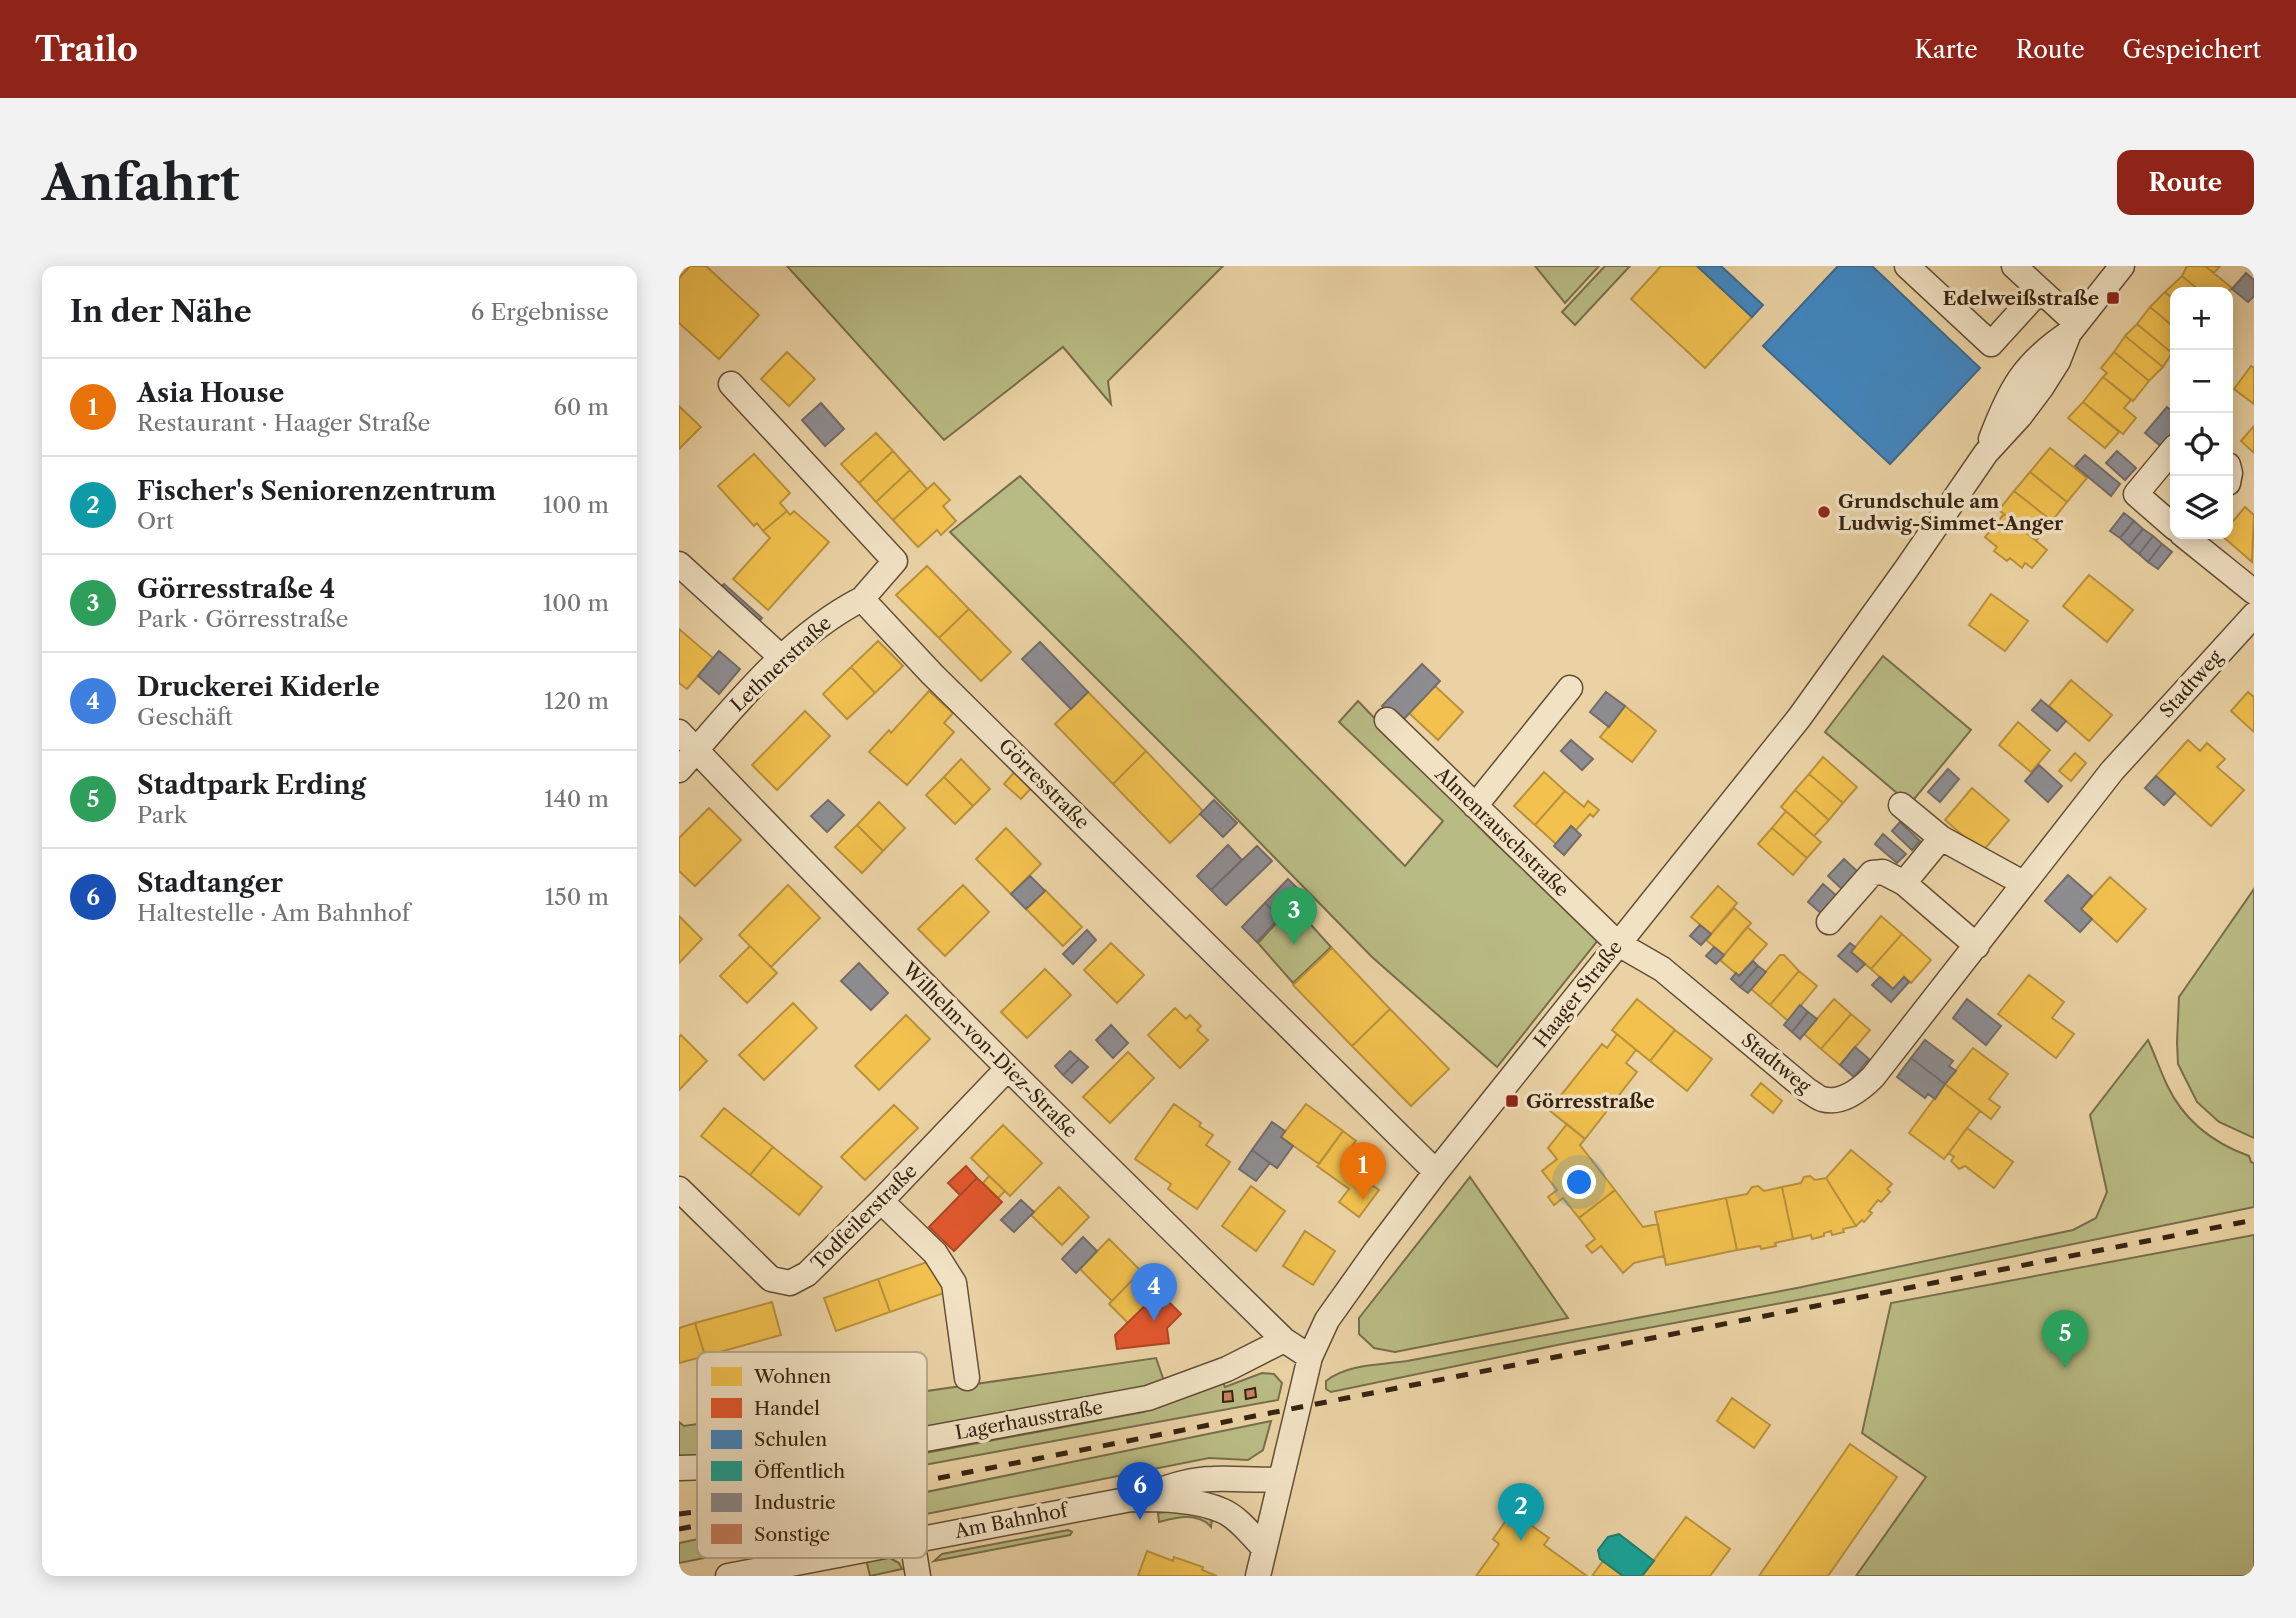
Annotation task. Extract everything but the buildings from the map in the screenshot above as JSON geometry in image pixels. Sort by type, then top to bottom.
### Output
[{"type":"street","points":[[1907,266],[1991,344],[2040,290]]},
{"type":"street","points":[[2014,266],[2040,290],[2073,328]]},
{"type":"street","name":"Haager Straße","points":[[1258,1576],[1310,1357],[1327,1321],[1436,1172],[1799,718],[1915,558],[1986,453],[2041,388],[2058,361],[2073,328],[2122,266]]},
{"type":"street","points":[[731,384],[742,410],[895,561],[862,599]]},
{"type":"street","points":[[2170,453],[2136,494],[2170,523]]},
{"type":"street","points":[[2189,539],[2254,592]]},
{"type":"street","points":[[679,565],[782,658]]},
{"type":"street","name":"Lethnerstraße","points":[[679,769],[687,741],[841,610],[862,599]]},
{"type":"street","name":"Görresstraße","points":[[862,599],[932,674],[1436,1172]]},
{"type":"street","name":"Stadtweg","points":[[1618,943],[1662,969],[1807,1090],[1823,1100],[1857,1093],[1873,1077],[1977,946],[2112,771],[2254,615]]},
{"type":"street","points":[[1475,806],[1570,688]]},
{"type":"street","name":"Almenrauschstraße","points":[[1387,720],[1618,943]]},
{"type":"street","name":"Wilhelm-von-Diez-Straße","points":[[687,741],[1007,1069],[1284,1340],[1310,1357]]},
{"type":"street","points":[[1901,805],[1941,838],[2023,883]]},
{"type":"street","points":[[1904,883],[1941,838]]},
{"type":"street","points":[[1829,922],[1872,873],[1877,871],[1904,883],[1977,946]]},
{"type":"street","name":"Todfeilerstraße","points":[[679,1189],[771,1279],[790,1283],[807,1275],[1007,1069]]},
{"type":"street","points":[[881,1201],[935,1253],[954,1283],[967,1378]]},
{"type":"street","name":"Lagerhausstraße","points":[[927,1439],[1148,1398],[1238,1365],[1284,1340]]},
{"type":"street","name":"Lagerhausstraße","points":[[679,1468],[697,1467]]},
{"type":"street","name":"Am Bahnhof","points":[[927,1537],[1131,1499],[1182,1483],[1211,1479],[1280,1479]]},
{"type":"street","name":"Am Bahnhof","points":[[1131,1499],[1177,1501],[1224,1511],[1236,1519],[1264,1548]]},
{"type":"street","name":"Am Bahnhof","points":[[727,1576],[820,1558]]},
{"type":"street","points":[[915,1558],[918,1576]]},
{"type":"green space","points":[[787,266],[1223,266],[1108,381],[1111,404],[1063,347],[944,440]]},
{"type":"green space","points":[[1535,266],[1599,266],[1565,303]]},
{"type":"green space","points":[[1605,266],[1630,266],[1575,325],[1562,312]]},
{"type":"green space","points":[[1020,476],[1405,866],[1443,821],[1339,722],[1358,701],[1489,837],[1598,940],[1497,1067],[1372,957],[950,532]]},
{"type":"green space","points":[[1883,656],[1971,730],[1910,804],[1825,732]]},
{"type":"green space","points":[[2254,889],[2254,1138],[2219,1122],[2197,1102],[2178,1064],[2177,1042],[2179,997]]},
{"type":"green space","points":[[1293,905],[1331,947],[1293,983],[1258,943]]},
{"type":"green space","points":[[2148,1040],[2167,1085],[2191,1120],[2223,1144],[2249,1156],[2254,1163],[2254,1207],[1331,1392],[1326,1389],[1326,1381],[1334,1375],[1354,1368],[1407,1361],[1797,1288],[2073,1230],[2096,1218],[2107,1192],[2090,1115]]},
{"type":"green space","points":[[1470,1177],[1568,1318],[1395,1352],[1374,1348],[1359,1334],[1359,1318]]},
{"type":"green space","points":[[2254,1235],[2254,1576],[1856,1576],[1926,1477],[1862,1433],[1891,1303]]},
{"type":"green space","points":[[1156,1358],[1165,1384],[927,1428],[927,1391]]},
{"type":"green space","points":[[1262,1373],[1274,1374],[1282,1383],[1278,1400],[927,1464],[927,1453],[1143,1412],[1223,1382],[1225,1387]]},
{"type":"green space","points":[[1271,1421],[1263,1450],[1248,1460],[1209,1458],[927,1514],[927,1492]]},
{"type":"green space","points":[[679,1422],[684,1426],[697,1424],[697,1457],[679,1458]]},
{"type":"green space","points":[[1174,1511],[1206,1514],[1212,1519],[1211,1527],[1194,1518],[1180,1517],[1159,1522],[1158,1513]]},
{"type":"green space","points":[[1068,1530],[1072,1532],[1070,1535],[934,1561],[942,1554]]},
{"type":"green space","points":[[697,1539],[697,1558],[704,1558],[679,1563],[679,1543]]},
{"type":"green space","points":[[890,1558],[899,1563],[902,1569],[870,1576],[866,1559]]},
{"type":"railway","points":[[927,1480],[2254,1220]]},
{"type":"railway","points":[[679,1514],[697,1512]]},
{"type":"railway","points":[[679,1529],[697,1525]]},
{"type":"place","name":"Edelweißstraße","points":[[2113,298]]},
{"type":"place","name":"Grundschule am Ludwig-Simmet-Anger","points":[[1824,512]]},
{"type":"place","name":"Görresstraße 4","points":[[1294,945]]},
{"type":"place","name":"Görresstraße","points":[[1512,1101]]},
{"type":"place","name":"Asia House","points":[[1363,1200]]},
{"type":"place","name":"Druckerei Kiderle","points":[[1154,1321]]},
{"type":"place","name":"Stadtpark Erding","points":[[2065,1368]]},
{"type":"place","name":"Stadtanger","points":[[1140,1520]]},
{"type":"place","name":"Fischer's Seniorenzentrum","points":[[1521,1541]]}]
